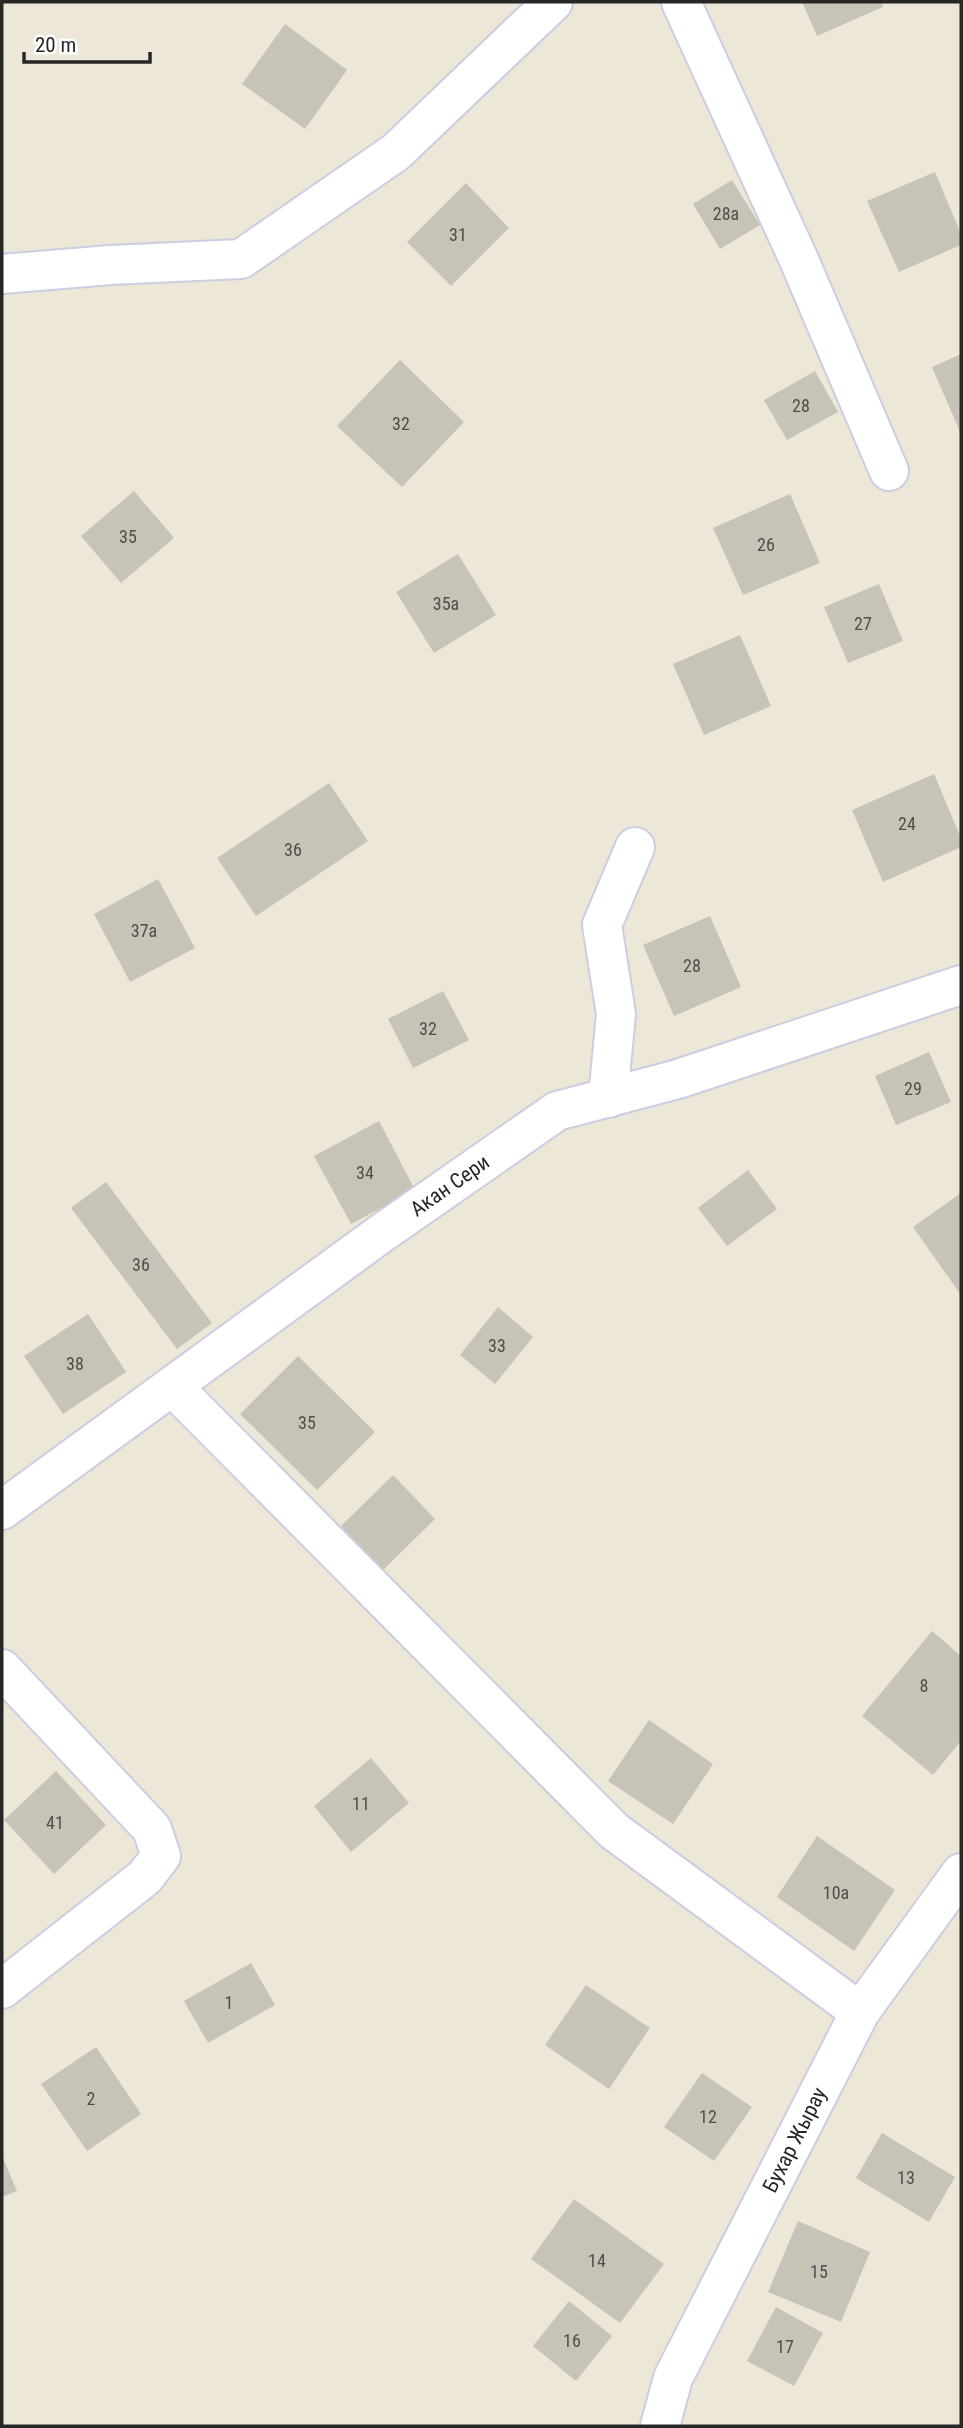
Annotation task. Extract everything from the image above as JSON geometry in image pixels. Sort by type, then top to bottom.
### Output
[{"type":"street","points":[[2,274],[110,265],[241,259],[396,152],[553,2]]},
{"type":"street","points":[[681,2],[799,260],[889,471]]},
{"type":"street","points":[[608,1098],[616,1014],[602,925],[635,847]]},
{"type":"street","name":"Акан Сери","points":[[2,1510],[379,1235],[557,1111],[678,1079],[961,985]]},
{"type":"street","points":[[173,1387],[614,1831],[860,2012]]},
{"type":"street","points":[[2,1669],[152,1829],[161,1856],[145,1877],[2,1989]]},
{"type":"street","name":"Бухар Жырау","points":[[660,2426],[673,2378],[860,2012],[961,1873]]},
{"type":"building","points":[[802,2],[881,2],[883,7],[817,36]]},
{"type":"building","points":[[285,24],[347,70],[305,129],[242,84]]},
{"type":"building","points":[[935,172],[961,234],[961,245],[899,272],[867,201]]},
{"type":"building","points":[[732,180],[760,225],[720,249],[693,204]]},
{"type":"building","points":[[466,183],[509,228],[451,286],[407,242]]},
{"type":"building","points":[[961,354],[961,434],[932,367]]},
{"type":"building","points":[[400,360],[464,422],[402,487],[337,426]]},
{"type":"building","points":[[815,371],[838,412],[787,440],[764,400]]},
{"type":"building","points":[[134,491],[174,538],[121,583],[81,536]]},
{"type":"building","points":[[790,494],[820,563],[743,595],[713,528]]},
{"type":"building","points":[[458,554],[496,615],[434,653],[396,592]]},
{"type":"building","points":[[879,584],[903,641],[848,663],[824,607]]},
{"type":"building","points":[[740,635],[771,706],[704,735],[673,664]]},
{"type":"building","points":[[934,774],[961,838],[961,847],[883,882],[852,810]]},
{"type":"building","points":[[329,783],[368,841],[256,916],[217,858]]},
{"type":"building","points":[[158,879],[195,948],[130,982],[94,914]]},
{"type":"building","points":[[710,916],[741,987],[674,1016],[643,945]]},
{"type":"building","points":[[443,991],[469,1040],[413,1068],[388,1019]]},
{"type":"building","points":[[929,1052],[951,1102],[896,1125],[875,1076]]},
{"type":"building","points":[[379,1121],[415,1190],[351,1224],[314,1156]]},
{"type":"building","points":[[748,1170],[777,1209],[727,1246],[698,1208]]},
{"type":"building","points":[[106,1182],[212,1323],[177,1349],[71,1208]]},
{"type":"building","points":[[961,1193],[961,1295],[913,1227]]},
{"type":"building","points":[[498,1307],[533,1337],[495,1384],[460,1355]]},
{"type":"building","points":[[88,1314],[126,1372],[63,1414],[24,1356]]},
{"type":"building","points":[[298,1356],[375,1432],[317,1490],[240,1414]]},
{"type":"building","points":[[393,1475],[435,1519],[383,1570],[341,1526]]},
{"type":"building","points":[[932,1631],[961,1656],[961,1741],[933,1775],[862,1716]]},
{"type":"building","points":[[649,1720],[713,1764],[673,1824],[608,1781]]},
{"type":"building","points":[[371,1758],[409,1803],[351,1852],[314,1806]]},
{"type":"building","points":[[56,1771],[106,1825],[54,1874],[4,1820]]},
{"type":"building","points":[[817,1836],[895,1890],[854,1951],[777,1897]]},
{"type":"building","points":[[251,1963],[275,2005],[208,2043],[184,2001]]},
{"type":"building","points":[[586,1985],[650,2028],[609,2089],[545,2045]]},
{"type":"building","points":[[96,2047],[141,2114],[87,2151],[41,2084]]},
{"type":"building","points":[[702,2073],[752,2107],[714,2161],[664,2127]]},
{"type":"building","points":[[882,2133],[955,2177],[929,2222],[856,2178]]},
{"type":"building","points":[[2,2156],[17,2191],[2,2197]]},
{"type":"building","points":[[574,2199],[664,2264],[620,2323],[531,2259]]},
{"type":"building","points":[[798,2221],[870,2252],[841,2322],[768,2292]]},
{"type":"building","points":[[569,2301],[612,2336],[576,2381],[533,2346]]},
{"type":"building","points":[[776,2307],[823,2333],[794,2386],[747,2361]]}]
